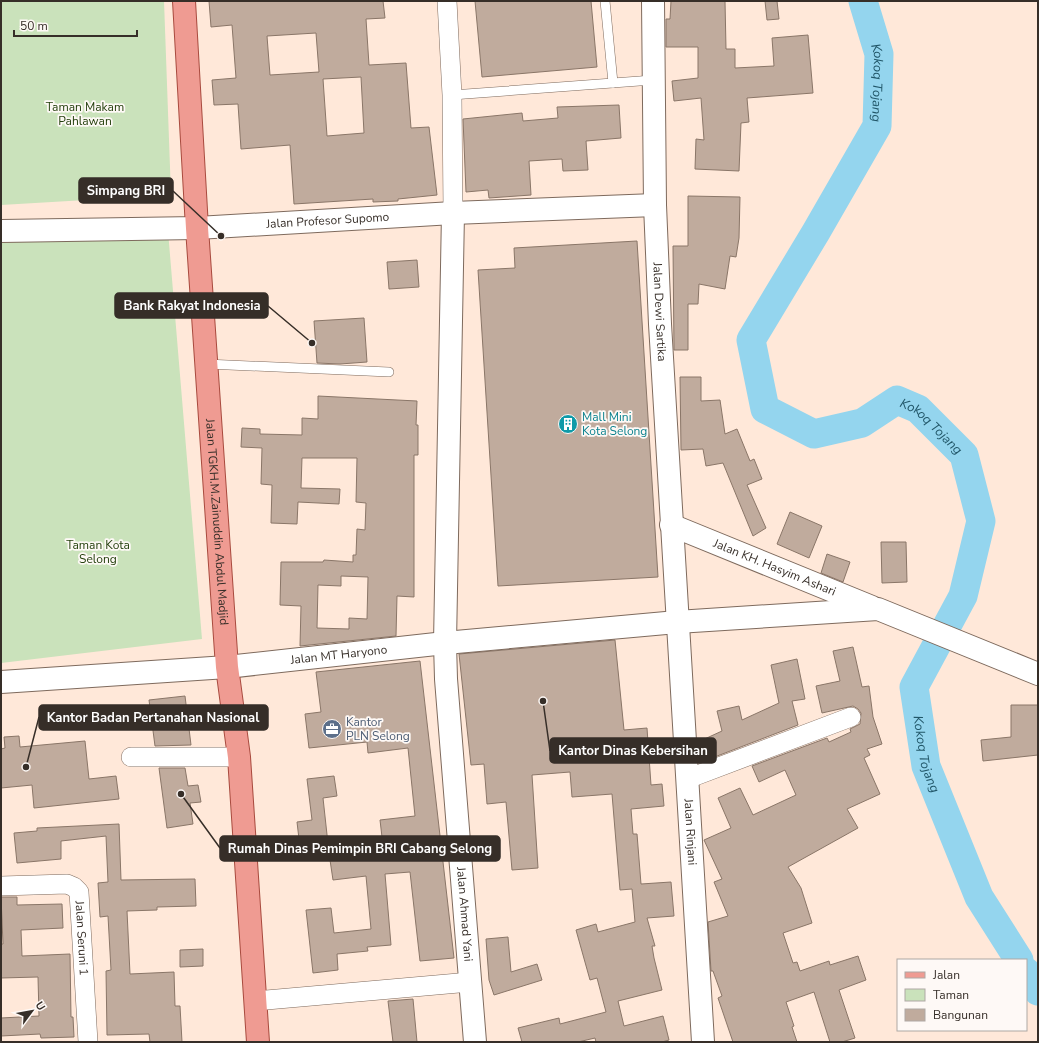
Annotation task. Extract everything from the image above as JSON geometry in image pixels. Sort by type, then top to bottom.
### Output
[{"type":"main road","name":"Jalan TGKH.M.Zainuddin Abdul Madjid","points":[[184,1],[197,228],[227,667],[239,757],[258,1042]]},
{"type":"street","points":[[447,1],[452,95],[453,213]]},
{"type":"street","name":"Jalan Dewi Sartika","points":[[653,1],[655,205],[660,324],[677,622]]},
{"type":"street","name":"Jalan Profesor Supomo","points":[[1,231],[197,228],[453,213],[655,205]]},
{"type":"street","name":"Jalan Ahmad Yani","points":[[453,213],[445,643],[446,679],[475,1042]]},
{"type":"street","name":"Jalan KH. Hasyim Ashari","points":[[671,525],[1038,674]]},
{"type":"street","name":"Jalan KH. Hasyim Ashari","points":[[677,622],[878,609]]},
{"type":"street","name":"Jalan MT Haryono","points":[[1,682],[227,667],[445,643],[677,622]]},
{"type":"street","name":"Jalan Rinjani","points":[[677,622],[703,1042]]},
{"type":"street","points":[[687,779],[851,717]]},
{"type":"street","points":[[131,757],[239,757]]},
{"type":"street","name":"Jalan Seruni 1","points":[[1,886],[67,884],[74,887],[79,892],[88,1042]]},
{"type":"street","points":[[255,1001],[470,982]]},
{"type":"lane","points":[[605,1],[613,84]]},
{"type":"lane","points":[[452,95],[653,80]]},
{"type":"lane","points":[[206,364],[390,372]]},
{"type":"green space","name":"Taman Makam Pahlawan","points":[[1,1],[164,1],[171,195],[1,205]]},
{"type":"green space","name":"Taman Kota Selong","points":[[168,231],[202,639],[1,663],[1,243]]},
{"type":"building","points":[[209,1],[383,1],[385,18],[366,19],[369,65],[406,63],[411,128],[429,127],[437,195],[398,199],[398,201],[373,202],[373,199],[294,204],[290,145],[241,149],[238,104],[214,105],[212,80],[236,78],[232,25],[211,27]],"holes":[[[316,33],[319,72],[270,75],[267,36]],[[361,77],[364,133],[327,136],[323,79]]]},
{"type":"building","points":[[475,1],[591,1],[597,67],[482,77]]},
{"type":"building","points":[[671,1],[725,1],[726,49],[735,49],[735,68],[774,66],[772,38],[808,35],[813,93],[747,98],[749,122],[741,123],[739,171],[695,169],[696,139],[704,140],[701,98],[674,101],[672,81],[698,78],[698,47],[666,47],[666,19],[670,19]]},
{"type":"building","points":[[765,1],[777,1],[779,19],[767,20]]},
{"type":"building","points":[[619,105],[621,138],[586,141],[588,170],[563,171],[562,159],[529,161],[531,195],[489,198],[488,190],[466,192],[463,119],[522,113],[523,121],[558,118],[557,107]]},
{"type":"building","points":[[688,196],[740,197],[739,238],[736,257],[730,256],[725,289],[699,284],[698,304],[688,304],[688,350],[674,350],[673,246],[688,246]]},
{"type":"building","name":"Mall Mini Kota Selong","points":[[637,241],[658,577],[498,586],[478,270],[515,268],[514,248]]},
{"type":"building","points":[[417,260],[419,287],[389,289],[387,262]]},
{"type":"building","points":[[364,318],[367,362],[340,364],[317,363],[314,321]]},
{"type":"building","points":[[680,377],[701,377],[701,401],[720,400],[725,434],[737,429],[750,461],[754,459],[762,479],[747,485],[766,528],[753,536],[723,463],[706,466],[703,449],[681,450]]},
{"type":"building","points":[[318,396],[417,401],[416,425],[418,425],[418,455],[414,455],[414,597],[397,596],[396,636],[300,646],[301,606],[280,605],[281,562],[323,562],[324,560],[353,562],[353,555],[356,555],[357,529],[365,530],[366,503],[356,502],[357,458],[302,458],[301,488],[340,489],[339,504],[298,502],[297,524],[271,523],[272,485],[261,484],[262,448],[241,447],[242,428],[260,429],[260,434],[302,435],[302,418],[318,419]],"holes":[[[341,576],[368,577],[367,619],[349,618],[349,629],[317,628],[318,585],[341,586]]]},
{"type":"building","points":[[790,512],[822,526],[809,558],[777,544]]},
{"type":"building","points":[[881,542],[906,542],[907,582],[882,583]]},
{"type":"building","points":[[827,554],[850,562],[843,582],[821,573]]},
{"type":"building","points":[[615,640],[624,730],[647,728],[651,785],[662,784],[664,806],[631,809],[633,834],[637,834],[641,884],[671,882],[674,916],[647,918],[655,946],[652,946],[662,990],[618,1001],[624,1026],[663,1016],[669,1040],[662,1042],[596,1042],[595,1038],[578,1042],[522,1042],[518,1028],[559,1018],[560,1024],[606,1012],[597,978],[590,980],[576,930],[596,924],[598,932],[635,922],[632,889],[620,890],[612,794],[572,797],[570,772],[532,775],[538,868],[512,870],[506,802],[487,804],[484,764],[471,765],[459,654]]},
{"type":"building","points":[[853,647],[862,687],[869,686],[873,717],[882,744],[867,749],[870,755],[864,758],[880,794],[847,809],[858,828],[788,867],[801,888],[812,923],[783,933],[793,963],[797,962],[800,971],[829,961],[830,965],[858,956],[866,980],[839,990],[855,1038],[842,1042],[830,1042],[814,992],[786,1002],[794,1026],[792,1027],[797,1042],[733,1042],[718,998],[722,996],[713,971],[711,971],[708,922],[728,916],[714,882],[722,879],[704,840],[731,828],[718,798],[740,788],[753,815],[796,795],[785,770],[759,782],[752,766],[827,738],[829,742],[851,732],[850,729],[860,724],[861,713],[853,706],[822,713],[816,686],[840,681],[833,651]]},
{"type":"building","points":[[797,659],[805,699],[792,701],[798,725],[699,763],[698,742],[722,731],[717,711],[739,706],[742,720],[779,703],[771,665]]},
{"type":"building","points":[[420,661],[454,958],[420,961],[410,872],[385,874],[391,945],[367,947],[368,951],[337,954],[338,970],[313,973],[306,910],[331,908],[334,933],[371,929],[366,876],[333,880],[330,860],[384,854],[380,820],[415,816],[408,748],[368,753],[367,742],[309,748],[305,714],[321,712],[316,672]]},
{"type":"building","points":[[185,696],[191,745],[155,746],[149,700]]},
{"type":"building","points":[[1011,705],[1038,705],[1038,755],[983,761],[981,740],[1011,737]]},
{"type":"building","points":[[19,736],[20,747],[85,741],[89,779],[116,776],[119,799],[34,808],[32,785],[1,788],[1,749],[5,748],[4,737]]},
{"type":"building","points":[[159,768],[185,768],[188,786],[198,785],[201,802],[190,803],[193,824],[167,828]]},
{"type":"building","points":[[334,776],[337,796],[323,798],[329,853],[301,856],[297,822],[312,820],[307,779]]},
{"type":"building","points":[[119,824],[121,880],[195,879],[196,906],[157,907],[157,910],[127,911],[130,974],[174,972],[175,1006],[180,1006],[182,1042],[150,1042],[149,1034],[107,1035],[106,971],[111,970],[108,916],[100,917],[98,883],[108,882],[106,836],[61,841],[61,859],[17,863],[14,833],[37,831],[37,828]]},
{"type":"building","points":[[1,897],[17,897],[17,905],[62,904],[63,928],[21,930],[22,956],[70,954],[71,1017],[73,1017],[74,1037],[41,1038],[40,1034],[1,1036],[1,1018],[39,1016],[38,977],[1,978],[1,944],[3,944]]},
{"type":"building","points":[[508,937],[511,972],[537,964],[542,980],[494,995],[489,980],[486,939]]},
{"type":"building","points":[[203,949],[203,966],[180,967],[180,950]]},
{"type":"building","points":[[413,999],[417,1042],[393,1042],[388,1001]]},
{"type":"waterway","name":"Kokoq Tojang","points":[[863,1],[879,54],[877,126],[816,232],[751,340],[765,409],[814,434],[862,423],[897,400],[918,409],[964,455],[981,521],[963,596],[914,687],[926,766],[979,897],[1018,959]]},
{"type":"waterway","name":"Kokoq Tojang","points":[[1027,974],[1038,991]]},
{"type":"place","name":"Simpang BRI","points":[[221,236]]},
{"type":"place","name":"Bank Rakyat Indonesia","points":[[312,343]]},
{"type":"place","name":"Mall Mini Kota Selong","points":[[568,424]]},
{"type":"place","name":"Kantor Dinas Kebersihan","points":[[543,701]]},
{"type":"place","name":"Kantor PLN Selong","points":[[332,729]]},
{"type":"place","name":"Kantor Badan Pertanahan Nasional","points":[[26,767]]},
{"type":"place","name":"Rumah Dinas Pemimpin BRI Cabang Selong","points":[[181,794]]}]
